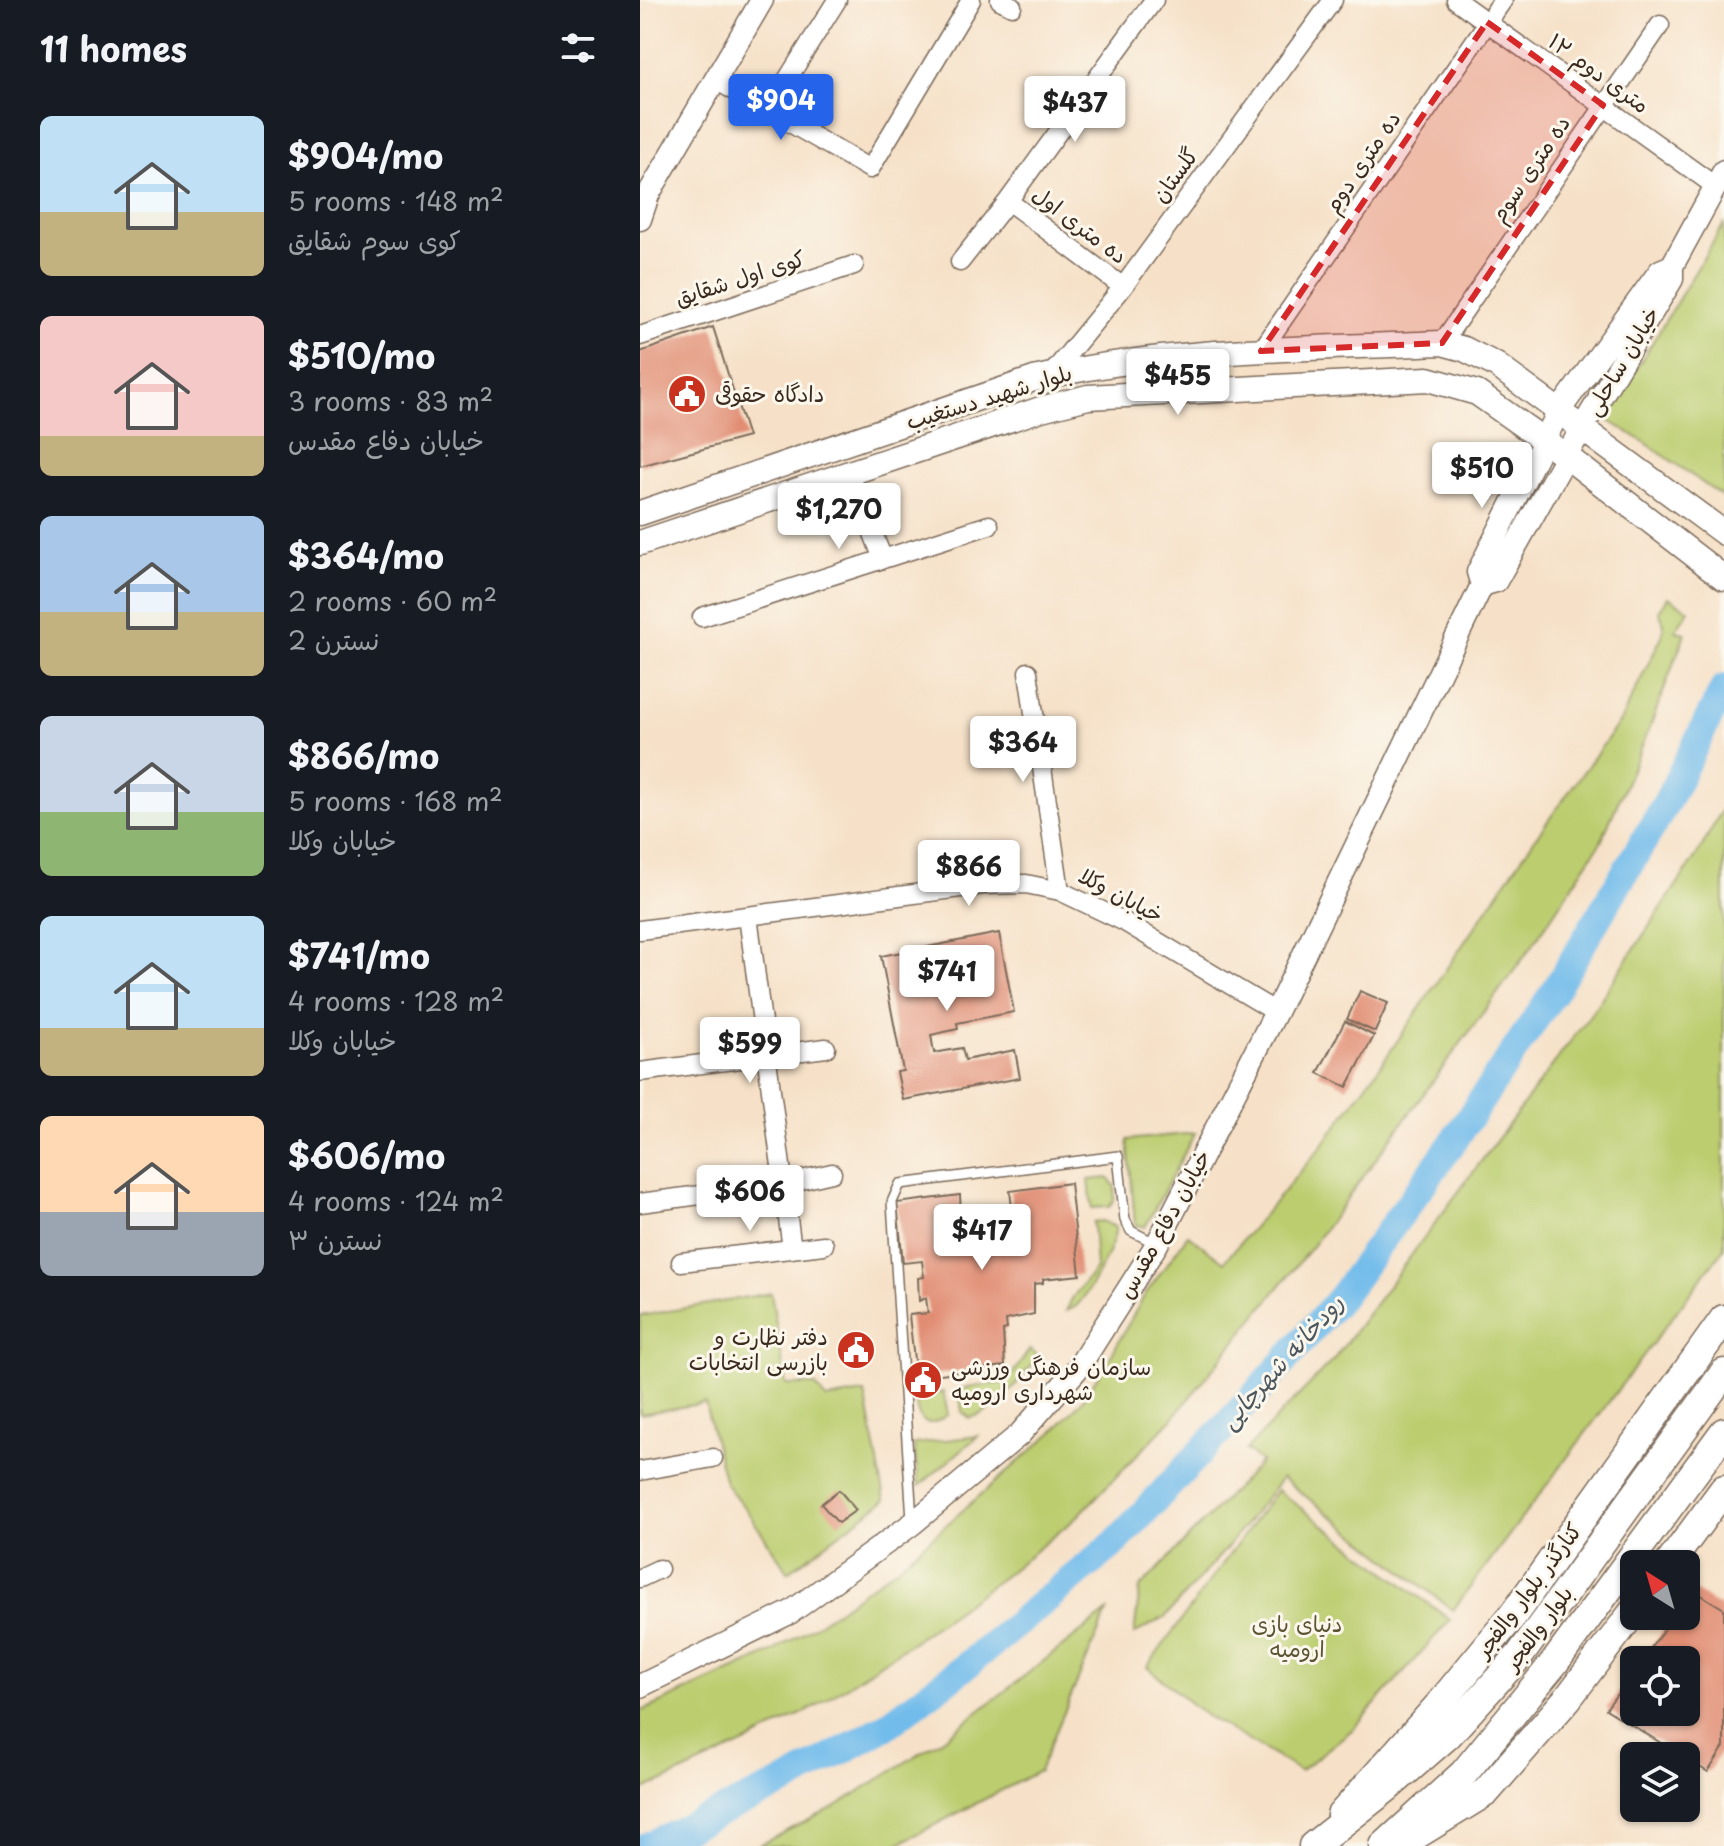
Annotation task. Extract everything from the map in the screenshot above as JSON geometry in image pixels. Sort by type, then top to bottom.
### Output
[{"type":"main road","name":"بلوار شهید دستغیب","points":[[640,513],[1051,375],[1094,365],[1261,351],[1442,343],[1464,349],[1496,365],[1718,528]]},
{"type":"main road","name":"بلوار شهید دستغیب","points":[[640,543],[1041,409],[1088,397],[1428,379],[1477,393],[1566,456],[1724,578]]},
{"type":"main road","name":"کنارگذر بلوار والفجر","points":[[1313,1846],[1438,1706],[1513,1615],[1724,1319]]},
{"type":"main road","name":"بلوار والفجر","points":[[1313,1846],[1448,1735],[1520,1655],[1724,1373]]},
{"type":"main road","name":"بلوار والفجر","points":[[1384,1846],[1464,1773],[1555,1662],[1724,1432]]},
{"type":"main road","points":[[1679,1550],[1724,1489]]},
{"type":"main road","points":[[1398,1846],[1486,1792],[1568,1698],[1620,1629]]},
{"type":"street","points":[[640,219],[644,196],[762,0]]},
{"type":"street","points":[[768,110],[837,0]]},
{"type":"street","points":[[714,79],[870,169],[971,0]]},
{"type":"street","points":[[960,262],[1154,0]]},
{"type":"street","name":"گلستان","points":[[1051,375],[1123,287],[1333,0]]},
{"type":"street","name":"۱۲ متری دوم","points":[[1456,0],[1603,105],[1720,179]]},
{"type":"street","name":"ده متری دوم","points":[[1261,351],[1503,0]]},
{"type":"street","name":"ده متری سوم","points":[[1442,343],[1660,25]]},
{"type":"street","name":"خیابان ساحلی","points":[[1566,456],[1672,279],[1672,266],[1720,179]]},
{"type":"street","name":"ده متری اول","points":[[1008,201],[1123,287]]},
{"type":"street","name":"کوی اول شقایق","points":[[640,336],[854,265]]},
{"type":"street","name":"خیابان ساحلی","points":[[1543,440],[1559,411],[1660,271],[1672,266]]},
{"type":"street","name":"خیابان دفاع مقدس","points":[[640,1686],[791,1612],[912,1524],[1019,1435],[1078,1368],[1157,1244],[1276,1012],[1482,585],[1478,572],[1543,440]]},
{"type":"street","name":"خیابان دفاع مقدس","points":[[1482,585],[1496,581],[1566,456]]},
{"type":"street","points":[[850,475],[883,559]]},
{"type":"street","points":[[702,617],[989,525]]},
{"type":"street","points":[[1028,672],[1060,891]]},
{"type":"street","name":"خیابان وکلا","points":[[640,930],[983,885],[1026,884],[1060,891],[1123,921],[1276,1012]]},
{"type":"street","points":[[748,916],[792,1249]]},
{"type":"street","points":[[640,1072],[826,1048]]},
{"type":"street","points":[[640,1203],[784,1184],[832,1173]]},
{"type":"street","points":[[681,1262],[824,1245]]},
{"type":"street","points":[[640,1471],[713,1458]]},
{"type":"street","points":[[640,1578],[659,1569]]},
{"type":"lane","points":[[912,1524],[892,1202],[900,1184],[1118,1156],[1125,1220],[1131,1231],[1157,1244]]},
{"type":"highlighted area","points":[[1487,22],[1603,105],[1442,343],[1261,351]]},
{"type":"green space","points":[[1724,224],[1724,498],[1606,419]]},
{"type":"green space","points":[[1668,597],[1689,610],[1675,631],[1685,633],[1650,727],[1601,842],[1532,946],[1313,1245],[1174,1417],[1075,1519],[1004,1576],[921,1636],[817,1706],[640,1792],[640,1712],[770,1653],[821,1622],[899,1566],[1054,1431],[1081,1402],[1144,1296],[1188,1235],[1224,1262],[1321,1147],[1621,720],[1662,636],[1664,624],[1659,611]]},
{"type":"green space","points":[[1724,806],[1724,1248],[1453,1610],[1282,1478],[1225,1550],[1165,1617],[1134,1634],[1140,1588],[1261,1462],[1246,1450],[1334,1359],[1593,1011],[1700,850]]},
{"type":"green space","points":[[1195,1133],[1145,1227],[1135,1224],[1128,1140]]},
{"type":"green space","points":[[1108,1178],[1115,1186],[1114,1201],[1109,1207],[1092,1208],[1089,1180]]},
{"type":"green space","points":[[1102,1221],[1115,1227],[1112,1243],[1083,1298],[1066,1311],[1096,1268],[1093,1222]]},
{"type":"green space","points":[[771,1293],[786,1385],[815,1385],[826,1399],[865,1393],[885,1500],[788,1572],[725,1483],[705,1403],[640,1414],[640,1316]]},
{"type":"green space","points":[[1030,1349],[1039,1356],[1000,1401],[991,1409],[970,1418],[962,1412],[959,1389],[1007,1382]]},
{"type":"green space","points":[[943,1392],[948,1414],[934,1422],[924,1421],[918,1412],[915,1397]]},
{"type":"green space","points":[[978,1436],[919,1486],[914,1444]]},
{"type":"green space","name":"دنیای بازی ارومیه","points":[[1277,1490],[1450,1620],[1352,1730],[1300,1771],[1205,1715],[1147,1667]]},
{"type":"green space","points":[[1107,1612],[1039,1771],[894,1846],[757,1846],[833,1808],[947,1736]]},
{"type":"building","name":"دادگاه حقوقی","points":[[713,327],[748,437],[640,466],[640,352]]},
{"type":"building","points":[[999,933],[1014,1012],[957,1023],[958,1029],[931,1035],[934,1053],[962,1048],[965,1060],[1015,1050],[1020,1078],[903,1100],[897,1072],[903,1071],[881,956]]},
{"type":"building","points":[[1360,991],[1388,1003],[1375,1032],[1347,1019]]},
{"type":"building","points":[[1345,1021],[1374,1036],[1347,1087],[1318,1073]]},
{"type":"building","points":[[1070,1183],[1080,1275],[1043,1279],[1043,1283],[1034,1284],[1034,1314],[1006,1320],[1007,1329],[1003,1330],[1005,1366],[916,1377],[909,1315],[928,1313],[926,1298],[919,1301],[918,1278],[924,1277],[922,1261],[903,1263],[897,1203],[960,1195],[961,1215],[994,1205],[995,1211],[1012,1208],[1010,1191]]},
{"type":"building","points":[[839,1490],[856,1510],[838,1523],[821,1504]]},
{"type":"building","points":[[1700,1594],[1724,1609],[1724,1747],[1708,1772],[1700,1767],[1700,1742],[1659,1742],[1633,1726],[1700,1726],[1700,1646],[1652,1646],[1664,1630],[1700,1630]]},
{"type":"building","points":[[1620,1690],[1620,1718],[1606,1709]]},
{"type":"waterway","name":"رودخانه شهرچایی","points":[[647,1846],[788,1781],[885,1727],[962,1669],[1115,1543],[1259,1390],[1341,1297],[1451,1145],[1555,990],[1665,805],[1724,688]]},
{"type":"place","name":"دادگاه حقوقی","points":[[687,394]]},
{"type":"place","name":"دفتر نظارت و بازرسی انتخابات","points":[[856,1350]]},
{"type":"place","name":"سازمان فرهنگی ورزشی شهرداری ارومیه","points":[[923,1380]]}]
